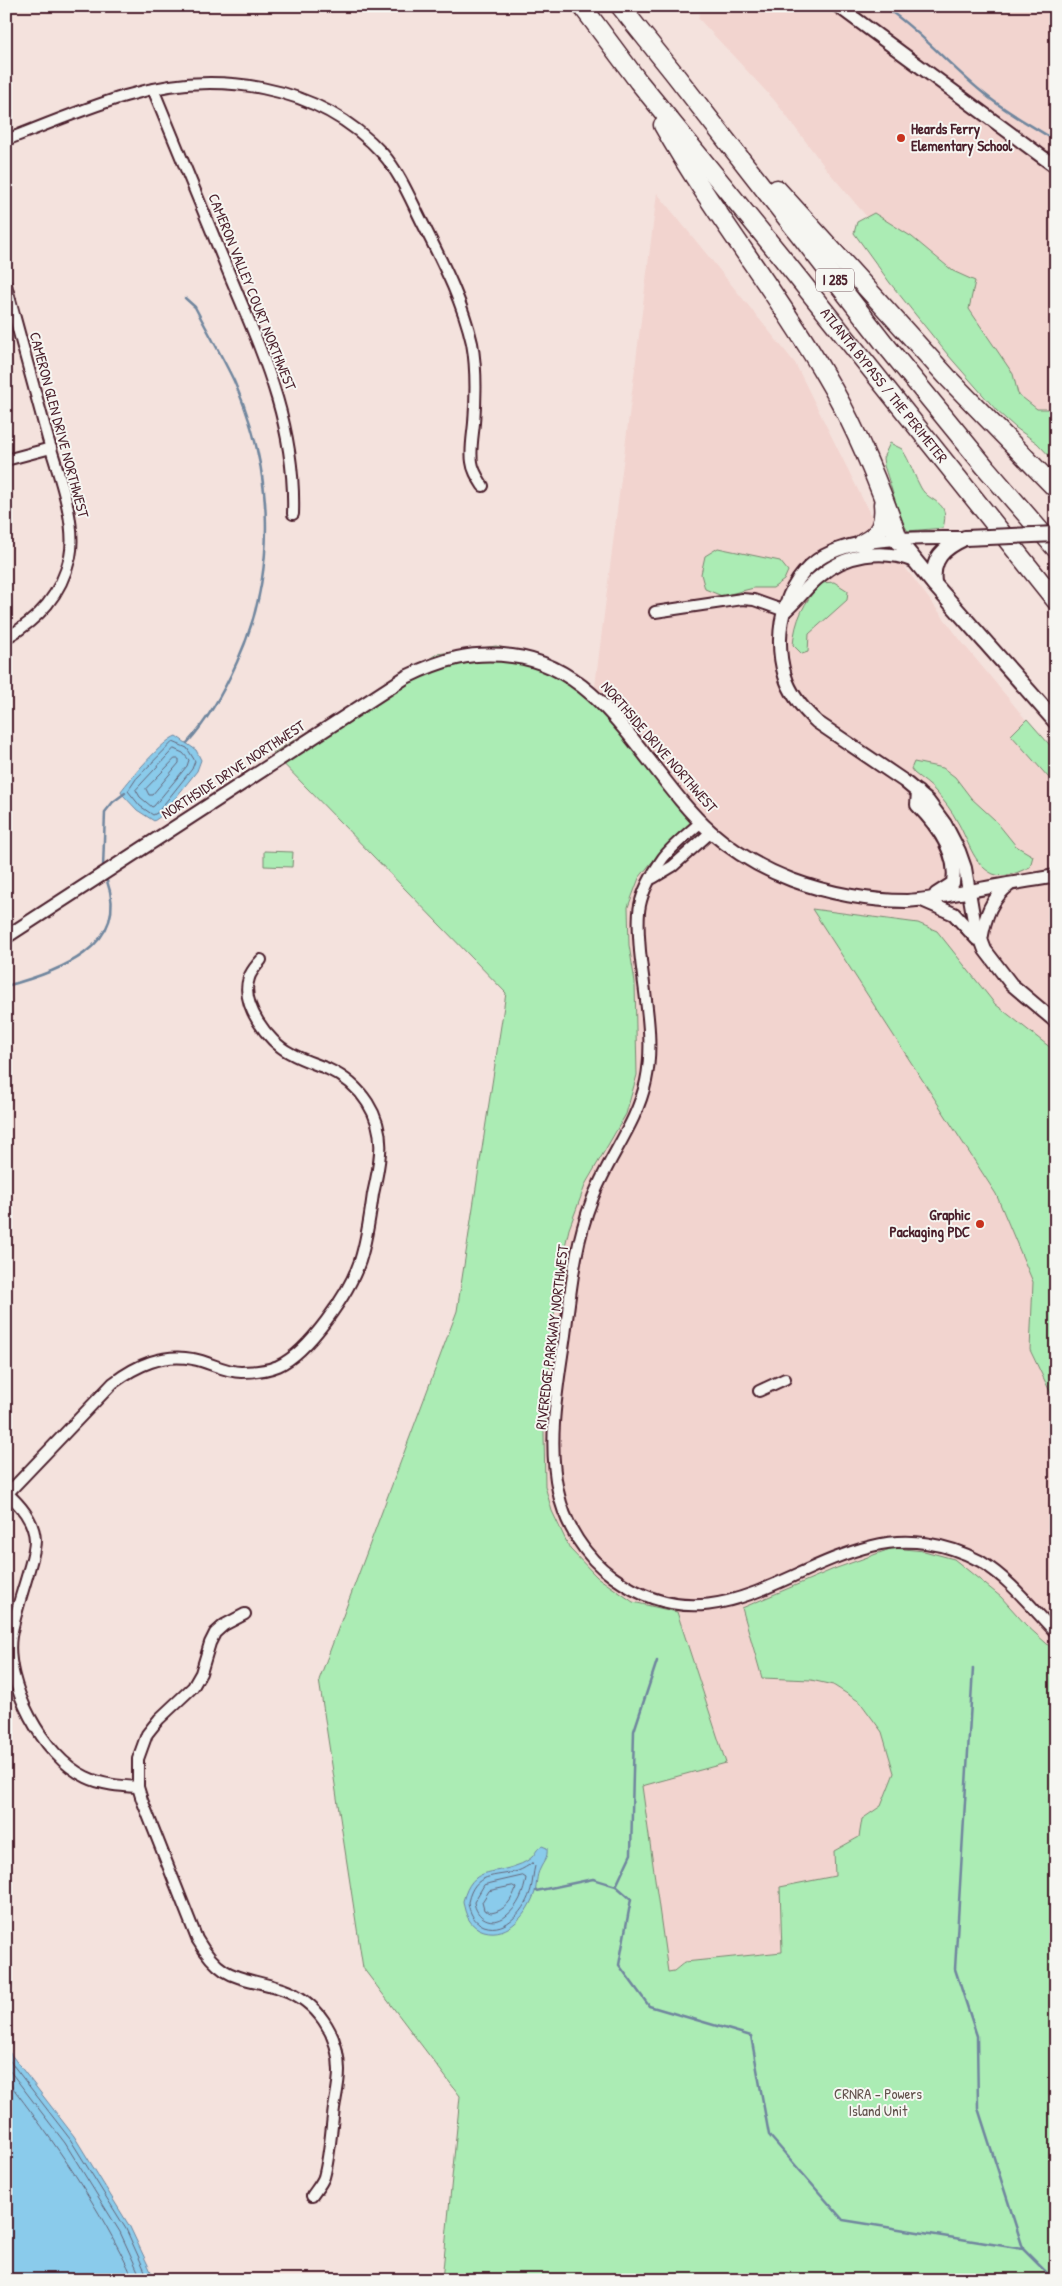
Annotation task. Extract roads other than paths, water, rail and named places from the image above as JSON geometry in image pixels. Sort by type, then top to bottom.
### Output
[{"type":"highway","name":"ATLANTA BYPASS / THE PERIMETER","points":[[582,6],[638,81],[1056,601]]},
{"type":"highway","name":"ATLANTA BYPASS / THE PERIMETER","points":[[620,6],[884,343],[986,468],[1056,549]]},
{"type":"highway","points":[[673,72],[850,270],[974,405],[1056,489]]},
{"type":"highway","points":[[638,81],[705,197],[827,377],[881,489],[899,541]]},
{"type":"highway","points":[[863,543],[875,536],[882,526],[884,510],[881,489]]},
{"type":"main road","points":[[934,584],[934,567],[940,554],[953,543],[965,538],[1056,534]]},
{"type":"main road","points":[[899,541],[914,561],[1056,722]]},
{"type":"street","points":[[838,6],[1056,167]]},
{"type":"street","points":[[6,140],[125,96],[153,89],[186,85],[258,86],[313,102],[338,116],[361,133],[384,155],[402,183],[443,263],[465,314],[476,377],[472,460],[475,473],[483,486]]},
{"type":"street","name":"CAMERON VALLEY COURT NORTHWEST","points":[[153,89],[277,391],[291,453],[294,492],[293,514]]},
{"type":"street","name":"CAMERON GLEN DRIVE NORTHWEST","points":[[6,286],[66,504],[71,531],[70,556],[63,581],[50,603],[32,622],[6,638]]},
{"type":"street","points":[[6,460],[51,448]]},
{"type":"street","points":[[965,538],[863,543],[835,550],[818,560],[792,588],[787,598],[780,632],[780,654],[785,677],[796,699],[817,722],[918,792],[939,815],[952,836],[965,868],[974,921],[982,944],[992,961],[1011,984],[1056,1022]]},
{"type":"street","points":[[785,611],[820,575],[842,562],[858,557],[883,554],[899,555],[914,561]]},
{"type":"street","points":[[655,612],[742,599],[754,600],[785,611]]},
{"type":"street","name":"NORTHSIDE DRIVE NORTHWEST","points":[[6,937],[406,677],[434,663],[462,655],[492,653],[522,657],[550,666],[578,681],[611,714],[711,832],[749,860],[791,880],[844,894],[883,900],[919,900],[1056,876]]},
{"type":"street","points":[[918,792],[917,805],[926,814],[947,845],[956,870],[953,884],[943,891],[919,900]]},
{"type":"street","name":"RIVEREDGE PARKWAY NORTHWEST","points":[[701,822],[664,857],[642,897],[638,918],[649,1040],[647,1078],[636,1114],[601,1178],[583,1224],[575,1258],[554,1417],[554,1456],[557,1490],[566,1519],[589,1556],[613,1577],[627,1586],[655,1598],[690,1604],[723,1603],[750,1595],[850,1553],[872,1546],[911,1542],[949,1548],[978,1560],[1004,1578],[1056,1633]]},
{"type":"street","points":[[652,879],[673,866],[711,832]]},
{"type":"street","points":[[982,944],[990,905],[998,894],[1010,884]]},
{"type":"street","points":[[919,900],[954,914],[982,944]]},
{"type":"street","points":[[138,1787],[96,1781],[72,1768],[49,1744],[21,1698],[12,1668],[11,1638],[14,1618],[34,1552],[35,1540],[29,1518],[7,1492],[130,1370],[153,1360],[175,1358],[194,1359],[221,1369],[239,1372],[258,1371],[277,1366],[294,1355],[317,1331],[339,1303],[353,1278],[366,1241],[380,1153],[377,1121],[366,1099],[349,1081],[330,1070],[290,1054],[266,1033],[254,1014],[248,988],[248,979],[261,960]]},
{"type":"street","points":[[759,1391],[785,1379]]},
{"type":"street","points":[[245,1614],[224,1625],[216,1633],[210,1643],[201,1673],[193,1687],[159,1719],[147,1734],[138,1759],[138,1787],[197,1939],[207,1956],[219,1968],[234,1976],[282,1989],[300,1998],[318,2012],[331,2033],[337,2052],[339,2072],[324,2176],[312,2196]]},
{"type":"water","points":[[176,736],[196,750],[201,760],[197,771],[161,816],[154,821],[137,810],[121,791],[155,752]]},
{"type":"water","points":[[542,1846],[547,1848],[546,1857],[539,1872],[535,1892],[528,1908],[516,1922],[502,1931],[484,1931],[475,1927],[467,1916],[463,1901],[472,1882],[484,1874],[523,1863],[532,1857]]},
{"type":"water","points":[[6,2048],[74,2136],[130,2227],[155,2280],[6,2280]]},
{"type":"waterway","points":[[883,6],[909,25],[990,99],[1056,141]]},
{"type":"waterway","points":[[185,298],[195,307],[220,353],[234,381],[247,415],[257,450],[266,522],[265,557],[259,593],[250,628],[237,662],[221,694],[209,714],[187,743]]},
{"type":"waterway","points":[[103,868],[105,812],[113,802],[125,793]]},
{"type":"waterway","points":[[6,986],[46,973],[66,964],[84,953],[99,940],[108,923],[112,904],[107,881]]},
{"type":"waterway","points":[[616,1886],[631,1854],[634,1731],[657,1661]]},
{"type":"waterway","points":[[973,1668],[955,1969],[977,2036],[978,2108],[1023,2248]]},
{"type":"waterway","points":[[536,1891],[593,1879],[616,1886],[631,1899],[619,1965],[649,2006],[751,2036],[769,2135],[843,2220],[1023,2249],[1054,2280]]},
{"type":"place","name":"Heards Ferry Elementary School","points":[[901,138]]},
{"type":"place","name":"Graphic Packaging PDC","points":[[980,1224]]},
{"type":"park label","name":"CRNRA - Powers Island Unit","points":[[878,2102]]}]
